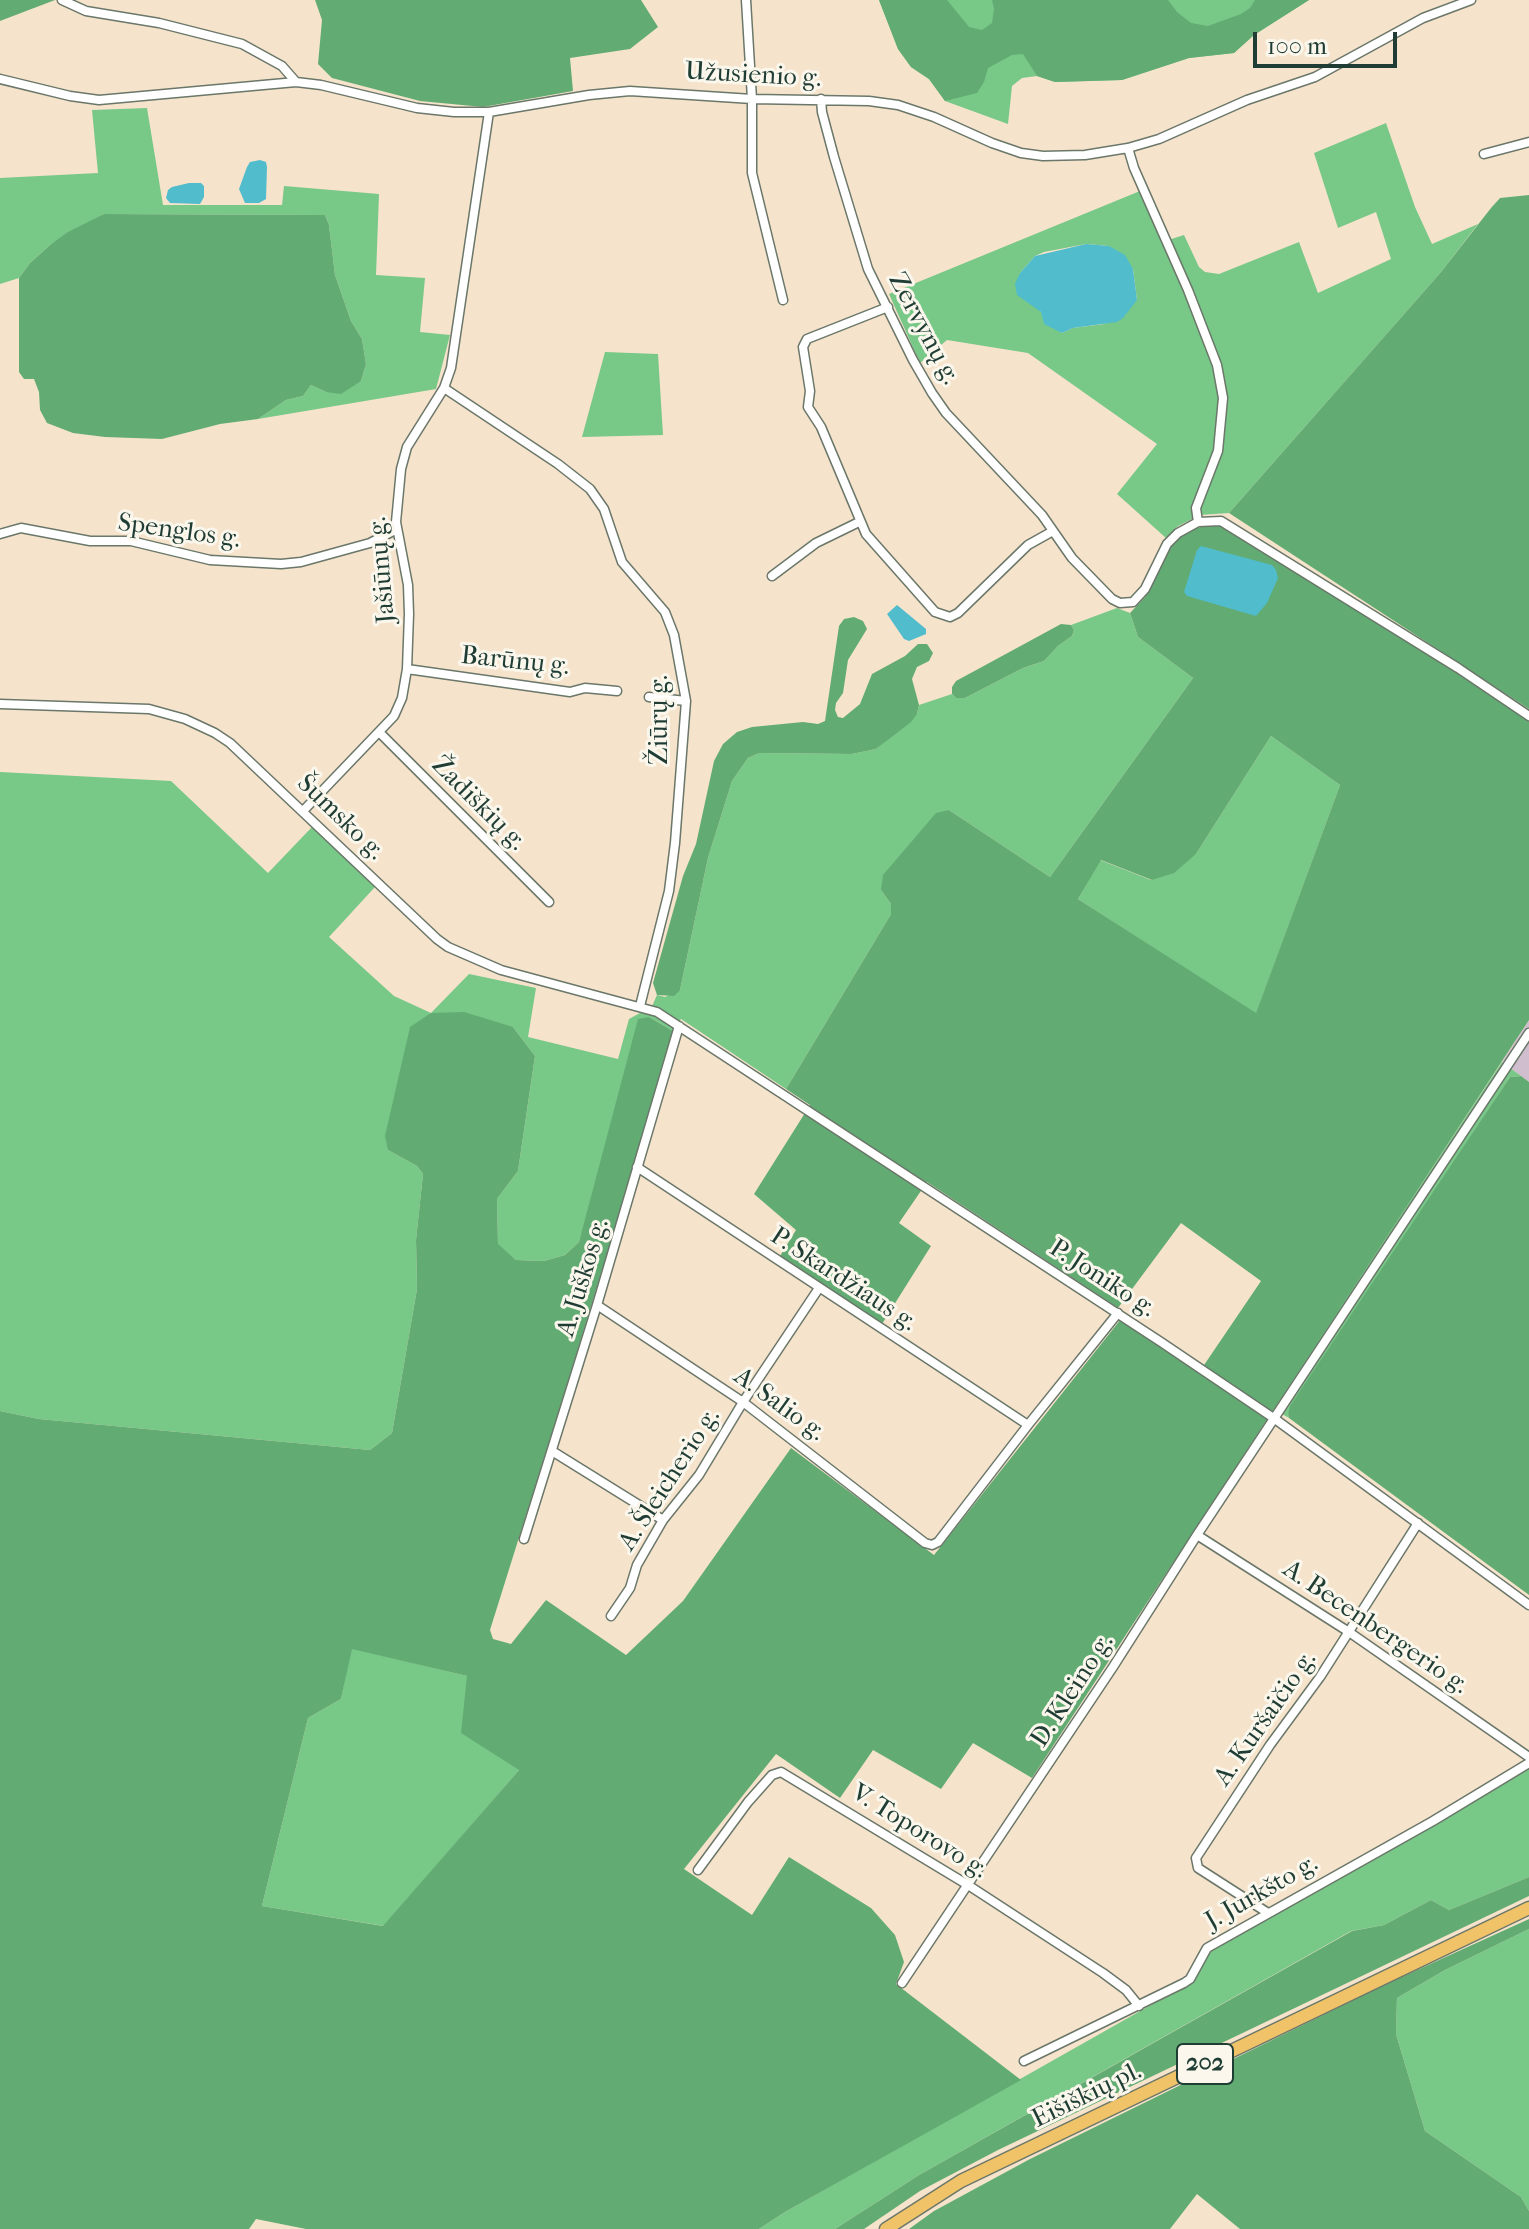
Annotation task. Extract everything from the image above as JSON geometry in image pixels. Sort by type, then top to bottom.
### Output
[{"type":"main road","name":"Eišiškių pl.","points":[[886,2229],[927,2201],[985,2169],[1529,1908]]},
{"type":"street","points":[[62,0],[86,11],[159,23],[242,44],[282,66],[296,82]]},
{"type":"street","points":[[746,0],[752,99],[752,173],[783,300]]},
{"type":"street","name":"Užusienio g.","points":[[0,79],[99,100],[296,82],[417,108],[489,112],[630,91],[752,99],[869,101],[898,105],[992,143],[1031,155],[1085,155],[1159,139],[1247,100],[1315,77],[1423,18],[1471,0]]},
{"type":"street","name":"Zervynų g.","points":[[821,99],[822,112],[868,269],[913,360],[946,413],[1042,515],[1072,558],[1112,599],[1127,604],[1140,596],[1167,544],[1198,522]]},
{"type":"street","name":"Jašiūnų g.","points":[[303,811],[394,716],[402,698],[407,669],[408,585],[396,508],[407,447],[444,388],[451,368],[489,112]]},
{"type":"street","points":[[1484,154],[1529,142]]},
{"type":"street","points":[[1128,148],[1217,365],[1223,398],[1218,451],[1196,508],[1198,522],[1210,520],[1230,525],[1529,716]]},
{"type":"street","points":[[888,307],[807,339],[803,347],[810,391],[808,407],[821,427],[866,534],[935,612],[950,617],[958,613],[1028,545],[1053,531]]},
{"type":"street","name":"Žiūrų g.","points":[[444,388],[590,489],[604,509],[622,562],[657,601],[671,625],[686,701],[671,879],[640,1006]]},
{"type":"street","points":[[772,576],[816,543],[859,522]]},
{"type":"street","name":"Spenglos g.","points":[[0,534],[21,528],[90,541],[131,541],[210,560],[281,564],[344,551],[370,543],[397,529]]},
{"type":"street","name":"Barūnų g.","points":[[407,669],[570,692],[585,688],[617,691]]},
{"type":"street","points":[[649,697],[686,701]]},
{"type":"street","name":"Šumsko g.","points":[[0,704],[149,709],[185,719],[230,743],[448,947],[501,970],[640,1006]]},
{"type":"street","name":"Žadiškių g.","points":[[379,732],[549,902]]},
{"type":"street","name":"P. Joniko g.","points":[[640,1006],[657,1012],[679,1026],[1118,1313],[1275,1419],[1529,1605]]},
{"type":"street","name":"A. Juškos g.","points":[[524,1539],[679,1026]]},
{"type":"street","name":"D. Kleino g.","points":[[902,1983],[1529,1033]]},
{"type":"street","name":"P. Skardžiaus g.","points":[[637,1167],[1028,1425]]},
{"type":"street","name":"A. Šleicherio g.","points":[[611,1616],[630,1588],[637,1565],[663,1520],[699,1475],[819,1288]]},
{"type":"street","name":"A. Salio g.","points":[[597,1305],[743,1402],[925,1543],[932,1545],[938,1542],[1028,1425]]},
{"type":"street","points":[[1028,1425],[1118,1313]]},
{"type":"street","points":[[552,1451],[663,1520]]},
{"type":"street","name":"A. Kuršaičio g.","points":[[1268,1913],[1198,1868],[1196,1858],[1349,1632],[1418,1523]]},
{"type":"street","name":"A. Becenbergerio g.","points":[[1197,1535],[1349,1632],[1529,1760]]},
{"type":"street","name":"J. Jurkšto g.","points":[[1024,2061],[1190,1979],[1207,1948],[1433,1821],[1529,1760]]},
{"type":"street","name":"V. Toporovo g.","points":[[698,1870],[748,1802],[772,1775],[781,1772],[968,1885],[1103,1973],[1126,1990],[1139,2006]]},
{"type":"shaded area","points":[[1529,1020],[1529,1082],[1502,1062]]},
{"type":"green space","points":[[0,0],[55,0],[0,21]]},
{"type":"green space","points":[[315,0],[641,0],[658,27],[630,49],[570,58],[573,91],[483,107],[420,101],[332,78],[318,64],[322,20]]},
{"type":"green space","points":[[879,0],[1309,0],[1254,35],[1234,53],[1189,58],[1122,80],[1055,82],[1037,76],[1022,78],[1012,86],[1008,124],[945,101],[929,79],[911,67],[898,49]]},
{"type":"green space","points":[[879,0],[947,0],[969,27],[982,30],[992,23],[992,0],[1168,0],[1191,23],[1208,26],[1241,14],[1255,0],[1309,0],[1254,35],[1234,53],[1189,58],[1122,80],[1055,82],[1037,76],[1023,54],[1012,55],[988,68],[977,93],[945,101],[929,79],[911,67],[898,49]]},
{"type":"green space","points":[[147,108],[163,205],[282,205],[284,186],[379,194],[376,275],[425,278],[420,332],[450,335],[436,389],[258,419],[286,400],[303,396],[311,385],[326,392],[361,381],[366,364],[362,339],[351,321],[335,275],[325,215],[104,214],[50,245],[19,278],[0,284],[0,178],[98,173],[92,110]]},
{"type":"green space","points":[[1386,123],[1415,207],[1432,244],[1478,224],[1441,272],[1229,513],[1200,515],[1178,526],[1166,538],[1117,494],[1157,444],[1028,353],[947,340],[920,363],[889,294],[1140,191],[1162,242],[1184,235],[1199,267],[1205,272],[1219,274],[1299,242],[1318,293],[1391,259],[1376,212],[1338,228],[1314,153]],"holes":[[[1086,244],[1109,246],[1133,269],[1137,300],[1104,324],[1073,328],[1062,333],[1037,308],[1020,273],[1035,256],[1044,252]]]},
{"type":"green space","points":[[1529,195],[1529,709],[1229,513],[1441,272],[1500,198]]},
{"type":"green space","points":[[104,214],[325,215],[335,275],[351,321],[362,339],[366,364],[361,381],[341,394],[311,385],[303,396],[286,400],[258,419],[220,424],[162,439],[73,433],[47,423],[40,410],[39,392],[34,379],[24,379],[19,372],[19,278],[50,245]]},
{"type":"green space","points":[[605,352],[658,354],[663,435],[582,437]]},
{"type":"green space","points":[[1213,524],[1229,529],[1529,721],[1529,1020],[1032,1778],[973,1743],[941,1789],[873,1750],[840,1798],[776,1754],[684,1869],[752,1915],[789,1857],[871,1908],[895,1935],[904,1962],[896,1984],[1021,2080],[759,2229],[306,2229],[256,2219],[249,2229],[0,2229],[0,1411],[39,1419],[370,1450],[392,1433],[417,1289],[416,1240],[423,1174],[417,1166],[388,1150],[385,1136],[410,1027],[431,1013],[464,1012],[513,1027],[535,1056],[518,1171],[497,1199],[498,1244],[516,1260],[544,1261],[565,1255],[579,1242],[638,1019],[649,1017],[673,1031],[490,1630],[493,1639],[511,1644],[546,1600],[626,1655],[683,1601],[791,1448],[934,1555],[1121,1319],[1200,1371],[1261,1281],[1181,1223],[1118,1308],[927,1182],[899,1223],[931,1246],[882,1324],[780,1256],[796,1230],[754,1194],[810,1105],[786,1089],[891,914],[891,904],[881,890],[883,875],[936,813],[949,810],[1050,877],[1193,678],[1138,637],[1130,613],[1145,597],[1173,543],[1189,530]],"holes":[[[1271,736],[1340,785],[1256,1013],[1078,899],[1101,860],[1152,880],[1174,873],[1196,854]],[[352,1649],[467,1676],[461,1733],[519,1770],[383,1926],[262,1906],[308,1718],[341,1699]]]},
{"type":"green space","points":[[1117,608],[1130,613],[1138,637],[1193,678],[1050,877],[949,810],[881,890],[891,904],[891,914],[786,1089],[681,1019],[673,1031],[649,1017],[579,1242],[565,1255],[544,1261],[516,1260],[498,1245],[497,1199],[518,1171],[535,1056],[513,1027],[388,1150],[417,1166],[423,1174],[416,1240],[417,1289],[392,1433],[370,1450],[39,1419],[0,1411],[0,772],[171,781],[268,873],[312,827],[375,887],[329,937],[394,996],[431,1013],[469,974],[536,988],[528,1037],[618,1059],[629,1019],[640,1013],[649,1013],[657,995],[665,997],[680,990],[708,858],[732,781],[748,758],[759,753],[852,754],[876,749],[917,714],[919,705],[952,694],[956,698],[965,698],[1023,668],[1044,661],[1072,636],[1074,630],[1071,625]]},
{"type":"green space","points":[[854,617],[863,621],[867,629],[848,660],[843,693],[836,703],[838,717],[843,718],[860,704],[872,674],[905,656],[918,644],[927,644],[933,653],[929,661],[917,667],[912,679],[919,705],[917,714],[876,749],[852,754],[759,753],[748,758],[732,781],[708,858],[680,990],[674,996],[657,995],[653,983],[683,876],[696,844],[714,761],[723,744],[737,732],[752,727],[803,722],[818,724],[825,721],[839,626],[844,619]]},
{"type":"green space","points":[[1061,624],[1071,625],[1074,630],[1072,636],[1044,661],[1023,668],[965,698],[956,698],[952,694],[956,681]]},
{"type":"green space","points":[[1271,736],[1340,785],[1256,1014],[1078,899],[1100,860],[1151,880],[1196,854]]},
{"type":"green space","points":[[1502,1062],[1521,1076],[1510,1077],[1288,1414],[1289,1418],[1273,1409]]},
{"type":"green space","points":[[1521,1076],[1529,1082],[1529,1595],[1289,1418],[1288,1414],[1290,1406],[1510,1077]]},
{"type":"green space","points":[[351,1648],[467,1676],[519,1770],[384,1926],[262,1906],[308,1718],[341,1699]]},
{"type":"green space","points":[[1529,1768],[1529,1877],[1449,1910],[1431,1900],[1384,1925],[1351,1931],[919,2175],[835,2229],[759,2229],[1188,1984],[1210,1952]]},
{"type":"green space","points":[[1529,1877],[1529,1896],[998,2150],[920,2191],[864,2229],[835,2229],[919,2175],[1352,1931],[1384,1925],[1431,1900],[1449,1910]]},
{"type":"green space","points":[[1529,1919],[1529,1929],[1445,1970],[1397,1998],[1396,2034],[1425,2131],[1521,2197],[1529,2211],[1529,2229],[1240,2229],[1197,2194],[1170,2229],[909,2229],[934,2211],[1030,2159],[1382,1986]]},
{"type":"green space","points":[[1529,1929],[1529,2211],[1521,2197],[1425,2131],[1396,2034],[1397,1998],[1445,1970]]},
{"type":"water","points":[[250,162],[266,162],[267,167],[266,199],[259,203],[245,203],[239,189]]},
{"type":"water","points":[[189,183],[204,186],[200,204],[170,203],[166,198],[168,190]]},
{"type":"water","points":[[1086,244],[1109,246],[1125,255],[1133,269],[1137,300],[1117,322],[1073,328],[1062,333],[1044,324],[1041,312],[1017,295],[1015,284],[1035,256]]},
{"type":"water","points":[[1201,546],[1272,565],[1276,570],[1278,578],[1267,603],[1256,616],[1187,596],[1184,592]]},
{"type":"water","points":[[897,605],[926,629],[926,634],[909,641],[904,639],[887,614]]}]
